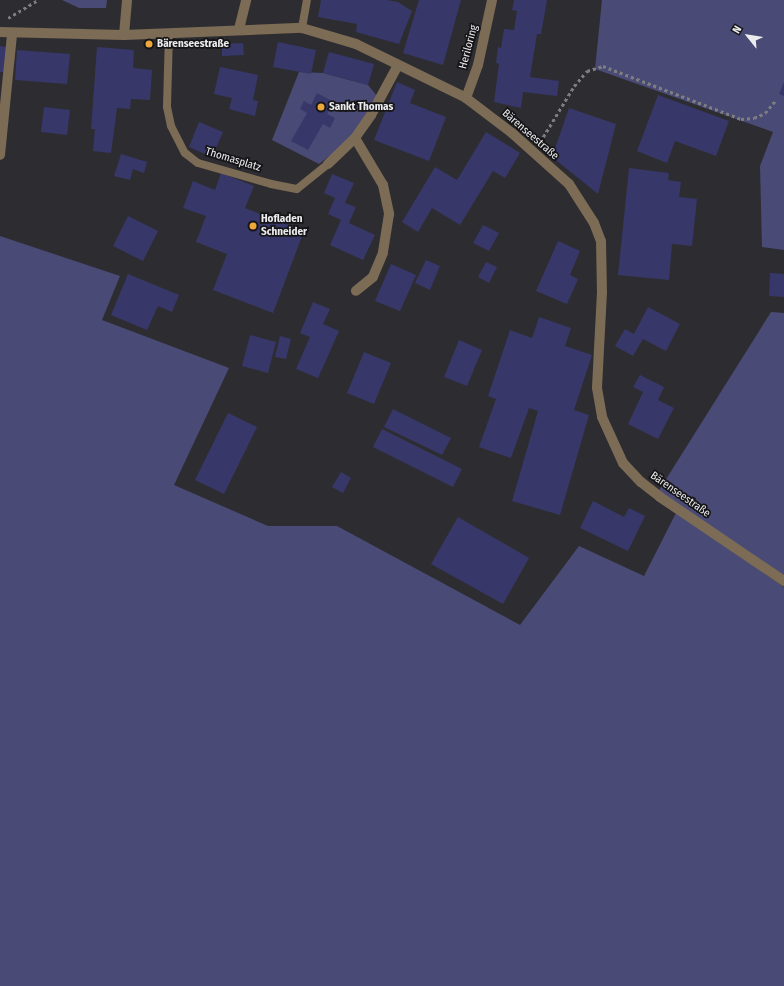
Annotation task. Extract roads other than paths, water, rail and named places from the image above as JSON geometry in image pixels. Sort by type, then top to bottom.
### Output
[{"type":"street","points":[[124,35],[127,0]]},
{"type":"street","points":[[239,29],[246,0]]},
{"type":"street","name":"Heriloring","points":[[466,98],[478,65],[492,0]]},
{"type":"street","name":"Bärenseestraße","points":[[0,32],[12,34],[124,35],[169,34],[239,29],[302,28],[356,44],[466,98],[533,152],[569,184],[594,223],[601,241],[602,292],[597,388],[602,417],[623,463],[641,482],[660,497],[784,581]]},
{"type":"street","points":[[0,155],[12,34]]},
{"type":"street","name":"Thomasplatz","points":[[328,164],[355,138],[371,115],[398,65]]},
{"type":"street","points":[[355,138],[383,185],[389,214],[383,253],[373,277],[356,291]]},
{"type":"lane","points":[[302,28],[307,0]]},
{"type":"lane","name":"Thomasplatz","points":[[169,34],[167,107],[171,126],[185,153],[198,163],[271,184],[297,189],[328,164]]},
{"type":"place","name":"Bärenseestraße","points":[[149,44]]},
{"type":"place","name":"Sankt Thomas","points":[[321,107]]},
{"type":"place","name":"Hofladen Schneider","points":[[253,226]]}]
